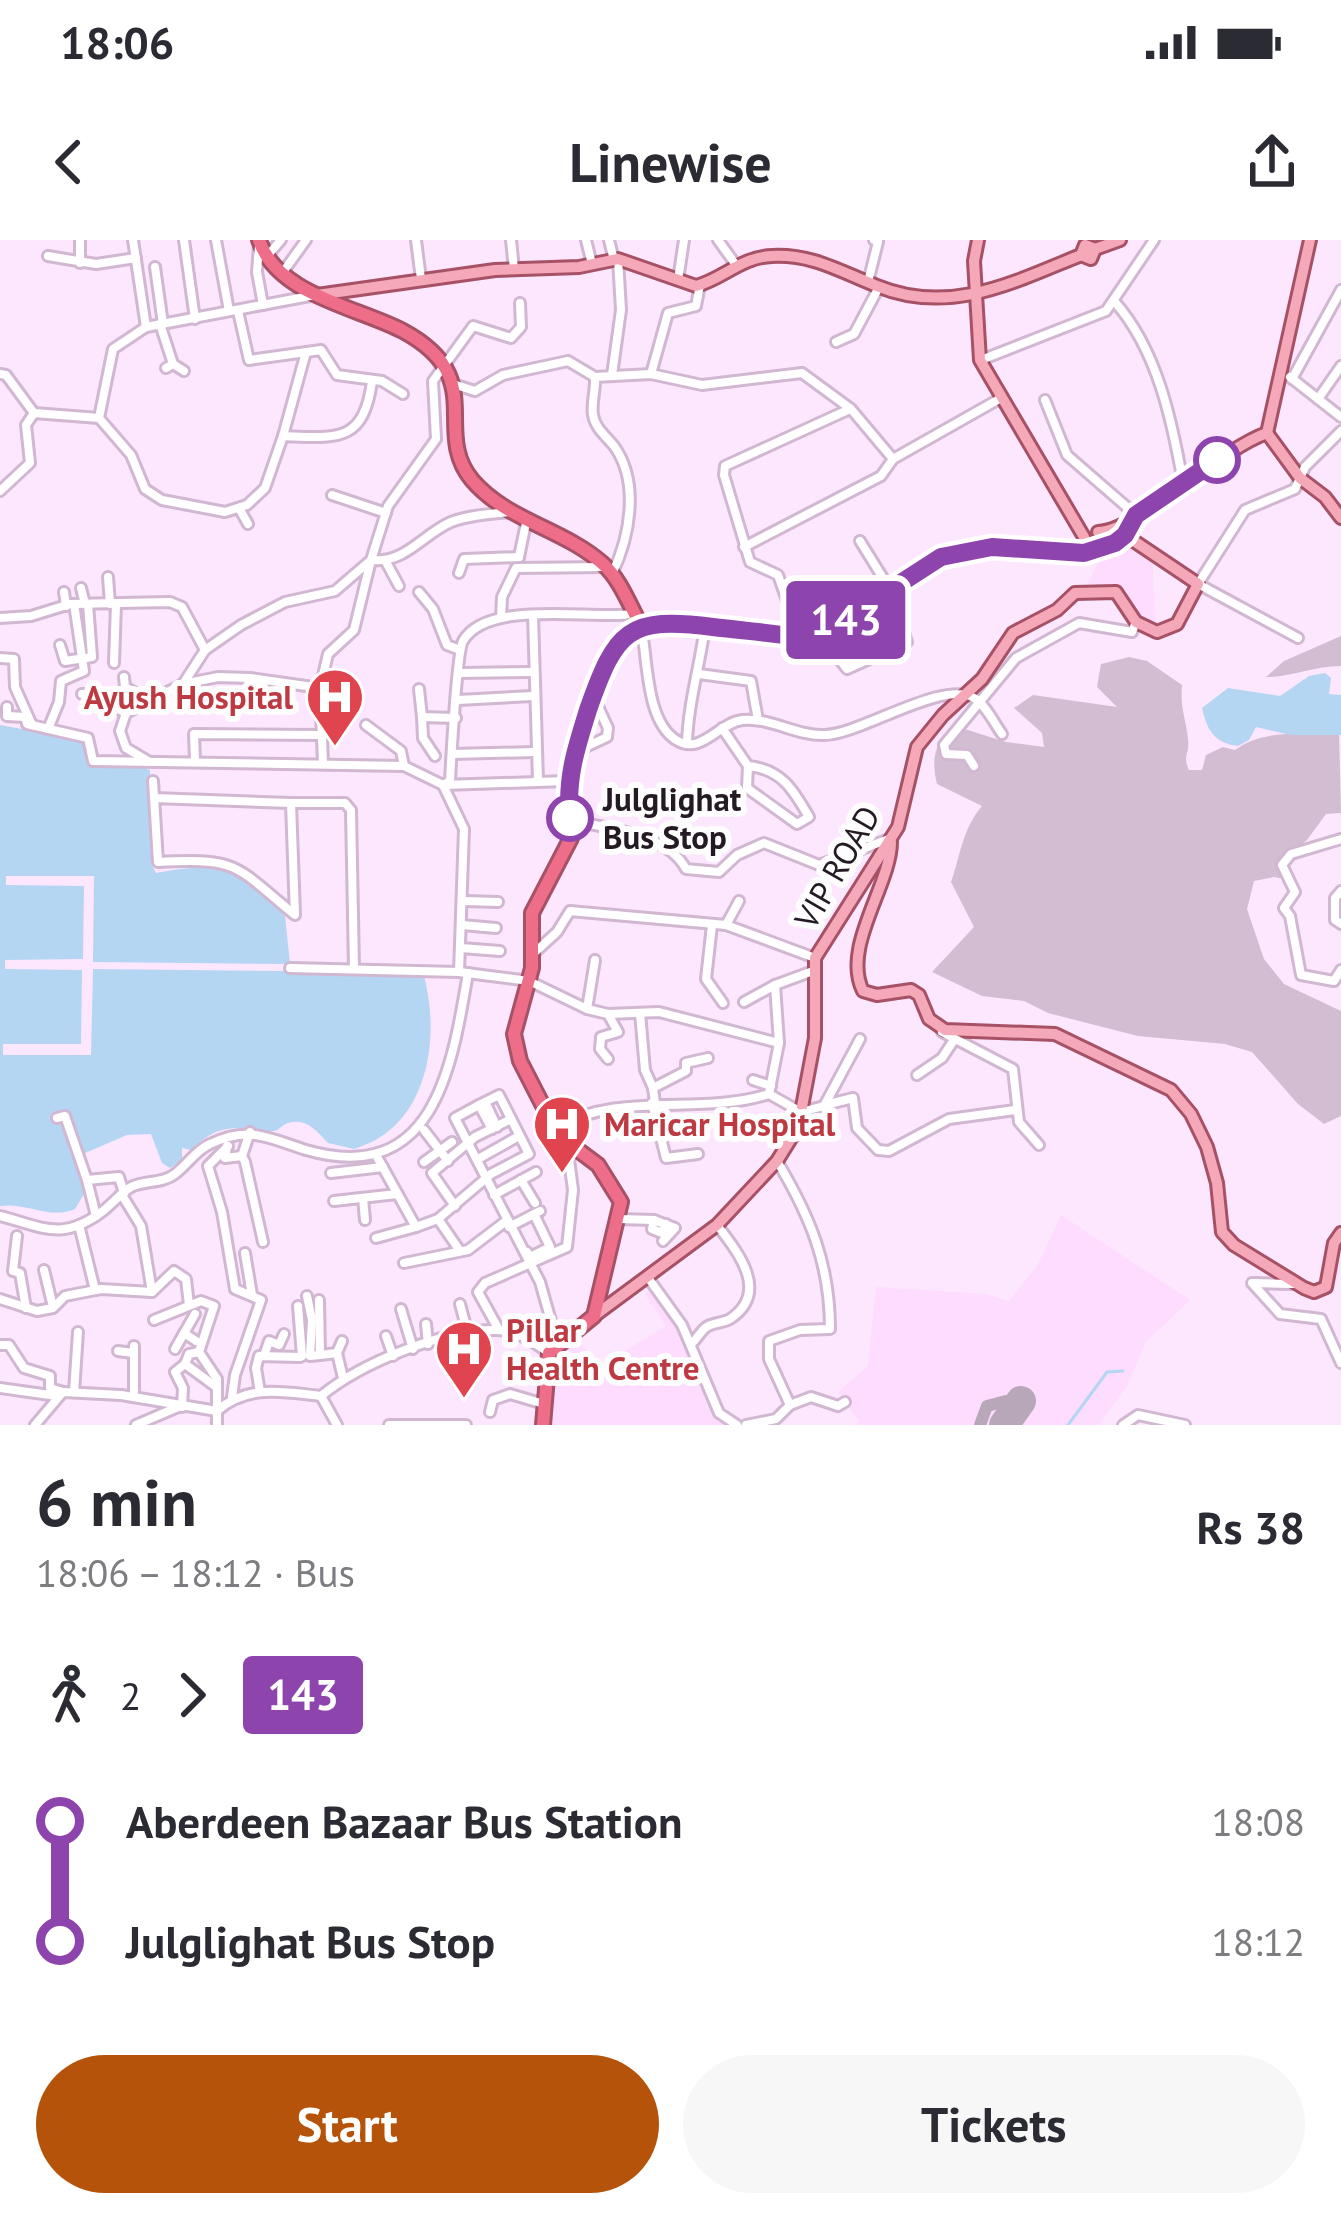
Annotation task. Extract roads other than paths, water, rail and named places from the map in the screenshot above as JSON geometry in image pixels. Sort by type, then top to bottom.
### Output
[{"type":"highway","points":[[260,246],[283,272],[317,295],[405,332],[443,364],[456,385],[458,444],[470,478],[526,523],[577,544],[609,570],[637,620],[606,661],[575,752],[567,781],[571,838],[532,914],[534,952],[517,1018],[515,1047],[554,1129],[609,1178],[620,1202],[594,1316]]},
{"type":"highway","name":"VIP ROAD","points":[[553,1348],[594,1316]]},
{"type":"highway","points":[[543,1425],[553,1348]]},
{"type":"main road","points":[[978,240],[974,261],[980,360],[1092,539]]},
{"type":"main road","points":[[317,295],[421,279],[616,260],[700,285],[736,265],[770,256],[816,259],[874,284],[931,299],[976,297],[1086,247],[1120,240]]},
{"type":"main road","points":[[1118,536],[1136,515],[1267,434],[1288,375],[1310,240]]},
{"type":"main road","points":[[1267,434],[1293,462],[1300,478],[1341,518]]},
{"type":"main road","points":[[637,620],[822,637],[941,557],[992,547],[1065,552],[1092,539],[1118,536],[1143,545],[1198,584],[1168,630],[1157,632],[1136,622]]},
{"type":"main road","name":"VIP ROAD","points":[[594,1316],[717,1226],[777,1161],[801,1112],[814,1038],[814,964],[898,827],[917,746],[943,715],[974,697],[1013,633],[1057,610],[1075,593],[1116,592],[1136,622]]},
{"type":"main road","points":[[890,839],[891,853],[866,918],[859,984],[872,995],[915,991],[934,1023],[955,1037],[1054,1034],[1164,1084],[1191,1114],[1207,1147],[1222,1232],[1234,1245],[1298,1285],[1314,1292],[1326,1286],[1334,1243],[1341,1233]]},
{"type":"street","points":[[80,240],[80,263]]},
{"type":"street","points":[[133,240],[146,327]]},
{"type":"street","points":[[184,240],[195,319]]},
{"type":"street","points":[[216,240],[249,360],[321,350],[337,375],[382,381],[403,394]]},
{"type":"street","points":[[262,305],[256,272],[260,246],[280,240]]},
{"type":"street","points":[[283,272],[306,240]]},
{"type":"street","points":[[416,240],[421,279]]},
{"type":"street","points":[[511,240],[514,269]]},
{"type":"street","points":[[586,240],[592,264]]},
{"type":"street","points":[[609,240],[621,310],[612,375]]},
{"type":"street","points":[[678,282],[684,240]]},
{"type":"street","points":[[718,240],[736,265]]},
{"type":"street","points":[[836,342],[854,334],[874,284],[878,242],[874,240]]},
{"type":"street","points":[[980,360],[1106,311],[1154,240]]},
{"type":"street","points":[[48,256],[80,263],[136,258]]},
{"type":"street","points":[[155,267],[170,366],[184,371]]},
{"type":"street","points":[[651,374],[668,314],[696,306],[700,285]]},
{"type":"street","points":[[1341,290],[1288,375],[1341,417]]},
{"type":"street","points":[[99,418],[112,349],[146,327],[317,295]]},
{"type":"street","points":[[1114,301],[1134,323],[1143,344],[1176,433],[1183,483]]},
{"type":"street","points":[[323,764],[320,688],[328,654],[354,630],[386,513],[436,439],[433,381],[473,326],[511,338],[521,327],[520,303]]},
{"type":"street","points":[[0,374],[34,413],[99,418],[131,455],[145,489],[162,500],[225,512],[239,508],[265,488],[306,352]]},
{"type":"street","points":[[456,385],[475,391],[503,375],[568,361],[595,376],[651,374],[702,385],[802,374],[851,409],[893,460]]},
{"type":"street","points":[[1318,398],[1341,366]]},
{"type":"street","points":[[517,568],[609,570],[626,546],[630,487],[616,449],[593,414],[595,376]]},
{"type":"street","points":[[284,436],[323,438],[352,431],[366,418],[372,382]]},
{"type":"street","points":[[744,547],[881,476],[893,460],[1001,398]]},
{"type":"street","points":[[1045,400],[1067,455],[1136,515]]},
{"type":"street","points":[[837,627],[823,609],[791,612],[778,575],[750,562],[727,494],[725,466],[851,409]]},
{"type":"street","points":[[0,491],[30,463],[26,424],[34,413]]},
{"type":"street","points":[[1298,638],[1198,584],[1245,510],[1295,489],[1341,431]]},
{"type":"street","points":[[332,495],[386,513]]},
{"type":"street","points":[[239,508],[248,524]]},
{"type":"street","points":[[183,684],[205,650],[285,602],[334,591],[371,560],[386,562],[427,541],[444,525],[470,516],[512,512]]},
{"type":"street","points":[[501,618],[502,597],[517,568],[526,523]]},
{"type":"street","points":[[822,637],[847,669],[907,642],[891,591],[860,541]]},
{"type":"street","points":[[459,573],[464,560],[519,556]]},
{"type":"street","points":[[386,562],[399,586]]},
{"type":"street","points":[[108,577],[114,663]]},
{"type":"street","points":[[61,645],[64,661],[92,657],[78,605],[81,588]]},
{"type":"street","points":[[64,592],[78,605]]},
{"type":"street","points":[[419,592],[433,609],[447,645],[460,650]]},
{"type":"street","points":[[0,619],[78,605],[170,602],[182,607],[205,650]]},
{"type":"street","points":[[533,615],[531,672],[538,782]]},
{"type":"street","points":[[443,785],[450,781],[460,650],[477,626],[501,618],[637,620],[658,712],[670,735],[687,744],[702,743],[736,721],[758,720],[807,735],[840,734],[933,699],[974,697]]},
{"type":"street","points":[[974,766],[967,755],[946,754],[944,745],[974,697],[1016,658],[1079,622],[1132,632],[1136,622]]},
{"type":"street","points":[[687,744],[688,707],[699,674],[705,626]]},
{"type":"street","points":[[0,658],[14,659],[15,686],[32,725]]},
{"type":"street","points":[[48,729],[61,681],[80,676],[81,658]]},
{"type":"street","points":[[460,673],[531,672]]},
{"type":"street","points":[[699,674],[751,681],[758,720]]},
{"type":"street","points":[[124,677],[125,687],[141,697],[164,696]]},
{"type":"street","points":[[148,761],[126,748],[120,731],[126,713],[183,684],[234,677],[320,688]]},
{"type":"street","points":[[419,689],[423,737],[435,756]]},
{"type":"street","points":[[82,694],[97,696],[126,713]]},
{"type":"street","points":[[458,700],[532,696]]},
{"type":"street","points":[[575,752],[607,737],[608,728],[593,697]]},
{"type":"street","points":[[974,697],[1002,734]]},
{"type":"street","points":[[5,714],[88,738],[93,761],[404,766],[443,785],[567,781]]},
{"type":"street","points":[[422,717],[456,718]]},
{"type":"street","points":[[366,725],[401,751],[404,766]]},
{"type":"street","points":[[722,728],[748,766],[747,788],[796,824],[808,817],[793,790],[771,768],[748,766]]},
{"type":"street","points":[[195,760],[194,734],[321,735]]},
{"type":"street","points":[[452,754],[536,752]]},
{"type":"street","points":[[153,781],[158,862],[213,859],[232,863],[295,915],[291,802]]},
{"type":"street","points":[[0,1216],[35,1230],[68,1231],[96,1216],[132,1186],[168,1178],[206,1145],[235,1135],[250,1132],[359,1160],[414,1131],[444,1088],[464,973],[464,830],[443,785]]},
{"type":"street","points":[[154,798],[345,803],[352,810],[353,970]]},
{"type":"street","points":[[571,820],[644,838],[678,854],[686,869],[718,872],[737,855],[764,843],[819,866],[890,839]]},
{"type":"street","points":[[1341,839],[1291,854],[1282,865],[1295,892],[1284,908],[1291,916],[1300,975],[1334,981],[1341,970]]},
{"type":"street","points":[[1341,892],[1335,898],[1335,920],[1341,923]]},
{"type":"street","points":[[726,925],[739,901]]},
{"type":"street","points":[[464,902],[498,902]]},
{"type":"street","points":[[534,952],[557,932],[569,911],[726,925],[814,964]]},
{"type":"street","points":[[462,925],[496,928]]},
{"type":"street","points":[[712,925],[706,980],[723,1003]]},
{"type":"street","points":[[461,948],[500,951]]},
{"type":"street","points":[[587,1010],[595,960]]},
{"type":"street","points":[[744,1002],[814,964]]},
{"type":"street","points":[[290,968],[464,973],[529,981],[587,1010],[659,1012],[779,1042]]},
{"type":"street","points":[[770,1090],[779,1042],[775,985]]},
{"type":"street","points":[[640,1013],[645,1070],[653,1088],[666,1158],[698,1154]]},
{"type":"street","points":[[608,1014],[618,1032],[601,1037],[600,1049],[608,1059]]},
{"type":"street","points":[[917,1075],[942,1058],[955,1037],[986,1051],[1013,1069],[1015,1110],[1031,1136],[1044,1141]]},
{"type":"street","points":[[824,1106],[860,1039]]},
{"type":"street","points":[[653,1088],[686,1070],[686,1063],[708,1058]]},
{"type":"street","points":[[753,1080],[801,1112],[854,1098],[857,1128],[878,1150],[889,1151],[949,1119],[1015,1110]]},
{"type":"street","points":[[554,1129],[580,1114],[654,1103],[736,1105],[770,1090]]},
{"type":"street","points":[[376,1238],[438,1220],[488,1180],[529,1154],[499,1095],[455,1118],[478,1159],[488,1180],[494,1195],[528,1263],[540,1282],[553,1348]]},
{"type":"street","points":[[482,1104],[494,1128]]},
{"type":"street","points":[[57,1118],[65,1116],[96,1216]]},
{"type":"street","points":[[454,1206],[432,1173],[511,1119]]},
{"type":"street","points":[[424,1130],[448,1161]]},
{"type":"street","points":[[250,1132],[242,1156],[263,1242]]},
{"type":"street","points":[[232,1397],[236,1370],[261,1300],[235,1289],[223,1212],[208,1166],[235,1135]]},
{"type":"street","points":[[478,1159],[519,1136]]},
{"type":"street","points":[[424,1162],[452,1142]]},
{"type":"street","points":[[499,1330],[478,1292],[485,1283],[567,1247],[573,1190],[567,1143]]},
{"type":"street","points":[[227,1146],[225,1158],[242,1156]]},
{"type":"street","points":[[376,1155],[416,1226]]},
{"type":"street","points":[[777,1161],[815,1232],[830,1294],[830,1329],[778,1334],[769,1341],[769,1359],[790,1405]]},
{"type":"street","points":[[331,1173],[383,1168]]},
{"type":"street","points":[[494,1195],[536,1172]]},
{"type":"street","points":[[87,1180],[119,1177],[141,1226],[152,1292]]},
{"type":"street","points":[[509,1224],[530,1257],[550,1247],[521,1180]]},
{"type":"street","points":[[334,1201],[397,1194]]},
{"type":"street","points":[[363,1198],[365,1220]]},
{"type":"street","points":[[404,1263],[460,1251],[536,1209]]},
{"type":"street","points":[[618,1219],[654,1220],[652,1229],[662,1233],[666,1224],[675,1228],[663,1240]]},
{"type":"street","points":[[438,1220],[460,1251]]},
{"type":"street","points":[[79,1225],[95,1290]]},
{"type":"street","points":[[691,1344],[704,1328],[730,1319],[741,1309],[748,1286],[747,1265],[717,1226]]},
{"type":"street","points":[[19,1240],[13,1271],[20,1273],[26,1308]]},
{"type":"street","points":[[245,1253],[252,1297]]},
{"type":"street","points":[[44,1270],[53,1308]]},
{"type":"street","points":[[0,1299],[26,1308],[53,1308],[65,1297],[95,1290],[152,1292],[175,1270],[186,1279],[192,1309],[184,1334],[171,1348],[191,1356],[217,1387],[217,1425]]},
{"type":"street","points":[[650,1279],[691,1344],[718,1413],[741,1425],[776,1419],[790,1405],[811,1397],[838,1406],[845,1402]]},
{"type":"street","points":[[1298,1285],[1252,1283],[1280,1314],[1321,1319],[1341,1363]]},
{"type":"street","points":[[307,1296],[312,1320],[310,1356]]},
{"type":"street","points":[[310,1356],[320,1300]]},
{"type":"street","points":[[154,1320],[192,1309],[201,1301],[216,1310],[191,1356],[175,1372],[183,1388],[181,1407]]},
{"type":"street","points":[[460,1304],[468,1334]]},
{"type":"street","points":[[298,1306],[310,1356]]},
{"type":"street","points":[[401,1309],[413,1349]]},
{"type":"street","points":[[426,1324],[428,1344]]},
{"type":"street","points":[[0,1388],[134,1397],[217,1411],[232,1397],[260,1392],[321,1396],[344,1378],[393,1356],[468,1334],[499,1330],[553,1348]]},
{"type":"street","points":[[35,1425],[65,1394],[78,1332]]},
{"type":"street","points":[[184,1334],[196,1340]]},
{"type":"street","points":[[260,1392],[256,1370],[269,1341],[279,1345],[284,1334]]},
{"type":"street","points":[[386,1336],[393,1356]]},
{"type":"street","points":[[342,1342],[337,1353],[344,1378]]},
{"type":"street","points":[[0,1345],[9,1345],[24,1367],[50,1376],[50,1388],[65,1394]]},
{"type":"street","points":[[118,1351],[134,1350],[134,1397]]},
{"type":"street","points":[[263,1356],[337,1353]]},
{"type":"street","points":[[191,1356],[217,1387]]},
{"type":"street","points":[[236,1370],[256,1370]]},
{"type":"street","points":[[490,1412],[501,1395],[544,1404]]},
{"type":"street","points":[[321,1396],[337,1425]]},
{"type":"street","points":[[136,1425],[181,1407]]},
{"type":"street","points":[[1123,1425],[1138,1414],[1185,1425]]},
{"type":"street","points":[[389,1425],[465,1425]]},
{"type":"water","points":[[1325,673],[1331,678],[1329,694],[1341,695],[1341,735],[1291,735],[1256,727],[1249,740],[1238,746],[1217,738],[1206,723],[1202,708],[1228,688],[1280,696],[1309,676]]},
{"type":"water","points":[[0,725],[77,739],[85,744],[91,762],[124,762],[150,770],[151,863],[156,873],[213,869],[253,887],[285,916],[291,973],[424,976],[431,1027],[429,1053],[413,1102],[399,1122],[354,1149],[328,1143],[300,1122],[273,1131],[228,1129],[210,1135],[191,1150],[182,1148],[182,1160],[170,1168],[162,1163],[151,1134],[127,1135],[76,1157],[84,1194],[75,1209],[56,1213],[0,1206]]},
{"type":"waterway","points":[[1068,1425],[1107,1372],[1123,1371]]},
{"type":"place","name":"Ayush Hospital","points":[[335,748]]},
{"type":"place","name":"Julglighat Bus Stop","points":[[570,818]]},
{"type":"place","name":"Maricar Hospital","points":[[562,1175]]},
{"type":"place","name":"Pillar Health Centre","points":[[464,1400]]}]
